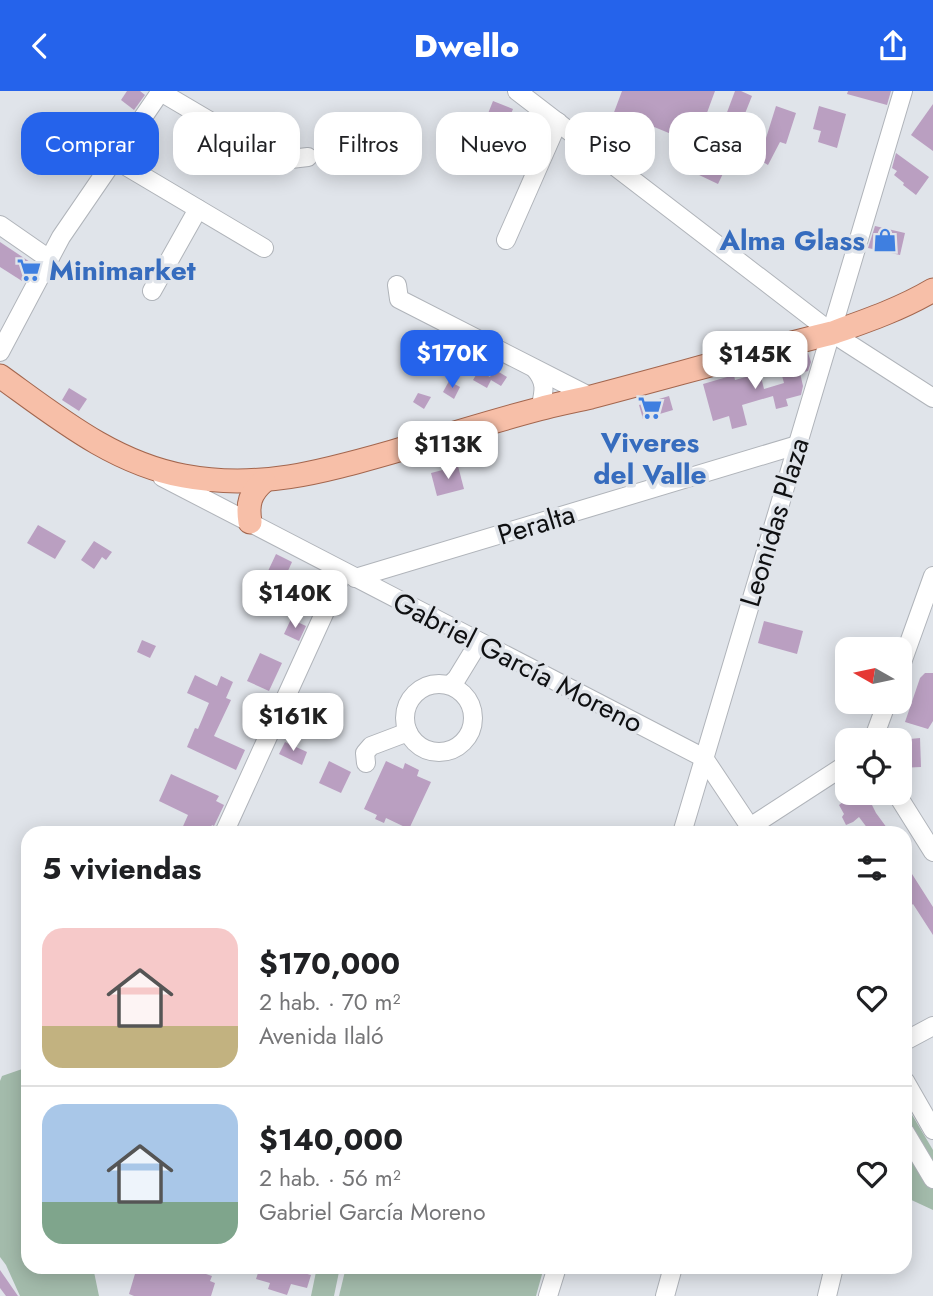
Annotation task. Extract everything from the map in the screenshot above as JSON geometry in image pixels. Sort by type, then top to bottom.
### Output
[{"type":"main road","points":[[130,461],[182,476],[223,481],[264,481],[334,469],[540,409],[832,333],[876,317],[933,290]]},
{"type":"main road","name":"Gabriel García Moreno","points":[[0,376],[79,433],[130,461]]},
{"type":"main road","points":[[250,522],[250,499],[255,489],[264,481]]},
{"type":"street","points":[[146,112],[160,91],[269,156],[282,160],[308,157]]},
{"type":"street","points":[[517,91],[832,333],[933,398]]},
{"type":"street","name":"Leonidas Plaza","points":[[684,826],[903,91]]},
{"type":"street","points":[[506,240],[558,122]]},
{"type":"street","points":[[0,352],[61,237],[103,175]]},
{"type":"street","points":[[141,175],[264,248]]},
{"type":"street","points":[[152,291],[198,209]]},
{"type":"street","points":[[0,225],[49,259]]},
{"type":"street","points":[[397,285],[398,299],[591,397]]},
{"type":"street","points":[[535,369],[542,377],[544,393],[540,409]]},
{"type":"street","name":"Peralta","points":[[349,575],[797,445]]},
{"type":"street","name":"Gabriel García Moreno","points":[[130,461],[704,758],[749,826]]},
{"type":"street","points":[[227,826],[349,575]]},
{"type":"street","points":[[911,637],[933,576]]},
{"type":"street","points":[[450,685],[479,642]]},
{"type":"street","points":[[438,683],[450,685],[460,691],[472,712],[468,736],[449,750],[437,752],[425,749],[415,742],[408,732],[405,712],[409,701],[427,686],[438,683]]},
{"type":"street","points":[[366,763],[365,753],[371,746],[408,732]]},
{"type":"street","points":[[758,826],[835,772]]},
{"type":"street","points":[[904,805],[933,852]]},
{"type":"street","points":[[912,1037],[933,1026]]},
{"type":"street","points":[[912,1093],[933,1130]]},
{"type":"street","points":[[912,1144],[933,1179]]},
{"type":"street","points":[[548,1296],[555,1274]]},
{"type":"street","points":[[665,1296],[671,1274]]},
{"type":"street","points":[[827,1296],[832,1274]]},
{"type":"green space","points":[[21,1069],[21,1274],[94,1274],[99,1296],[20,1296],[0,1257],[2,1076]]},
{"type":"green space","points":[[912,1115],[933,1150],[933,1210],[912,1200]]},
{"type":"green space","points":[[316,1274],[339,1274],[334,1296],[311,1296]]},
{"type":"green space","points":[[344,1274],[542,1274],[536,1296],[339,1296]]},
{"type":"building","points":[[127,91],[140,91],[145,95],[134,110],[121,100]]},
{"type":"building","points":[[622,91],[715,91],[707,112],[669,112],[669,133],[655,127],[655,112],[614,112]]},
{"type":"building","points":[[735,91],[752,96],[746,112],[727,112]]},
{"type":"building","points":[[848,91],[891,91],[887,105],[847,94]]},
{"type":"building","points":[[493,101],[513,109],[512,112],[489,112]]},
{"type":"building","points":[[933,104],[933,151],[911,135]]},
{"type":"building","points":[[776,106],[796,113],[786,144],[780,142],[768,165],[766,138]]},
{"type":"building","points":[[819,106],[846,114],[837,148],[818,142],[821,131],[813,129]]},
{"type":"building","points":[[896,153],[929,177],[916,195],[894,175],[897,171],[892,168]]},
{"type":"building","points":[[699,175],[722,175],[718,184]]},
{"type":"building","name":"Alma Glass","points":[[875,226],[905,233],[900,255],[868,248]]},
{"type":"building","points":[[0,242],[33,264],[22,281],[0,267]]},
{"type":"building","points":[[808,353],[811,362],[808,371],[800,373],[803,386],[801,395],[786,399],[788,406],[776,409],[773,396],[742,405],[747,425],[732,429],[729,416],[713,421],[703,384],[734,375],[735,380],[760,373],[764,389],[784,383],[778,361]]},
{"type":"building","points":[[494,369],[507,377],[501,386],[491,380],[487,388],[473,380],[479,370],[490,377]]},
{"type":"building","points":[[449,381],[460,387],[454,399],[443,392]]},
{"type":"building","points":[[69,388],[87,399],[79,411],[62,400]]},
{"type":"building","points":[[418,393],[431,397],[424,409],[413,402]]},
{"type":"building","points":[[669,396],[673,410],[643,419],[639,405]]},
{"type":"building","points":[[458,466],[464,489],[437,496],[431,473]]},
{"type":"building","points":[[38,525],[66,541],[55,559],[27,543]]},
{"type":"building","points":[[94,541],[112,552],[106,560],[102,557],[94,569],[81,560]]},
{"type":"building","points":[[276,554],[292,562],[278,593],[261,586]]},
{"type":"building","points":[[314,581],[324,586],[314,608],[304,603]]},
{"type":"building","points":[[291,619],[306,626],[299,641],[284,634]]},
{"type":"building","points":[[764,621],[803,631],[797,654],[758,643]]},
{"type":"building","points":[[142,640],[156,646],[150,658],[137,652]]},
{"type":"building","points":[[260,653],[282,663],[269,691],[247,681]]},
{"type":"building","points":[[925,673],[933,673],[933,721],[928,729],[905,722],[908,714],[912,714],[912,701],[920,678]]},
{"type":"building","points":[[195,675],[217,686],[221,676],[233,682],[226,698],[231,700],[214,736],[245,750],[236,770],[187,747],[209,703],[187,693]]},
{"type":"building","points":[[920,738],[921,767],[912,767],[912,739]]},
{"type":"building","points":[[285,742],[307,752],[302,765],[279,754]]},
{"type":"building","points":[[329,761],[351,772],[341,793],[319,783]]},
{"type":"building","points":[[386,761],[403,769],[405,763],[419,770],[417,776],[431,782],[410,826],[403,826],[386,818],[384,823],[375,819],[377,815],[364,809]]},
{"type":"building","points":[[171,774],[219,796],[216,801],[224,805],[214,826],[183,826],[188,815],[159,801]]},
{"type":"building","points":[[839,805],[872,805],[886,826],[866,826],[859,817],[846,825],[842,817],[844,814]]},
{"type":"building","points":[[912,874],[933,907],[933,935],[913,904]]},
{"type":"building","points":[[0,1270],[18,1296],[6,1296],[0,1288]]},
{"type":"building","points":[[135,1274],[206,1274],[212,1276],[210,1281],[215,1283],[211,1296],[129,1294]]},
{"type":"building","points":[[258,1274],[311,1275],[307,1288],[291,1284],[287,1295],[268,1289],[270,1283],[256,1279]]},
{"type":"place","name":"Alma Glass","points":[[885,240]]},
{"type":"place","name":"Minimarket","points":[[29,270]]},
{"type":"place","name":"Viveres del Valle","points":[[650,408]]}]
